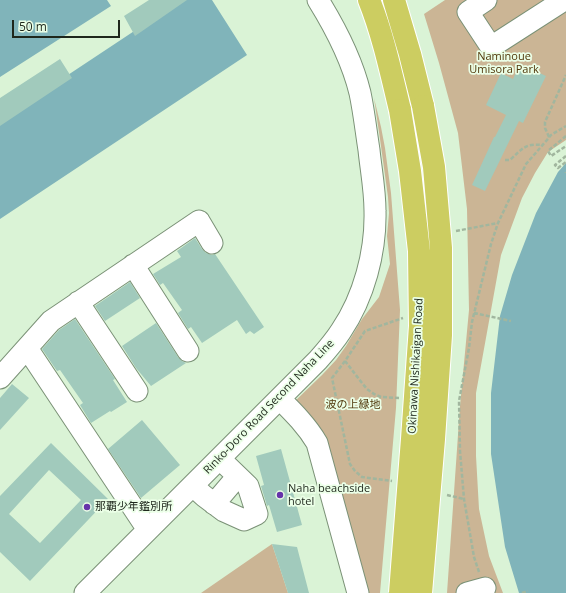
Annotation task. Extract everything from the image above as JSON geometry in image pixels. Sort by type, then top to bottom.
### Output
[{"type":"highway","name":"Okinawa Nishikaigan Road","points":[[369,0],[388,61],[400,110],[410,171],[419,251],[420,326],[400,593]]},
{"type":"highway","name":"Okinawa Nishikaigan Road","points":[[394,0],[423,106],[434,167],[441,248],[441,335],[421,593]]},
{"type":"street","name":"Rinko-Doro Road Second Naha Line","points":[[85,593],[318,360],[342,330],[359,298],[373,248],[376,210],[364,112],[360,93],[348,55],[318,0]]},
{"type":"street","points":[[486,0],[468,12],[492,48],[564,0]]},
{"type":"street","points":[[0,378],[50,321],[199,221],[212,243]]},
{"type":"street","points":[[133,265],[188,351]]},
{"type":"street","points":[[78,302],[137,391]]},
{"type":"street","points":[[27,348],[148,530]]},
{"type":"street","points":[[280,399],[304,423],[317,443],[358,593]]},
{"type":"street","points":[[193,486],[224,511],[244,520],[257,514],[248,486],[220,459]]},
{"type":"street","points":[[214,504],[237,477]]},
{"type":"path","points":[[549,137],[545,128],[545,122],[566,75]]},
{"type":"path","points":[[476,590],[474,556],[464,499],[460,451],[459,401],[469,348],[472,322],[491,244],[498,223],[526,164],[549,137],[566,126]]},
{"type":"path","points":[[566,136],[548,151],[551,156],[566,146]]},
{"type":"path","points":[[505,160],[510,160],[523,148],[531,144],[542,145]]},
{"type":"path","points":[[566,156],[555,165],[558,168],[566,162]]},
{"type":"path","points":[[461,230],[498,223]]},
{"type":"path","points":[[474,313],[511,321]]},
{"type":"path","points":[[393,481],[362,477],[355,472],[350,464],[332,378],[365,332],[410,316]]},
{"type":"path","points":[[345,361],[367,389],[374,394],[381,397],[406,398]]},
{"type":"path","points":[[452,400],[459,401]]},
{"type":"path","points":[[443,494],[464,499]]},
{"type":"path","points":[[522,593],[528,591]]},
{"type":"green space","name":"Naminoue Umisora Park","points":[[445,0],[566,0],[566,140],[548,152],[535,173],[522,198],[501,255],[476,393],[476,456],[479,509],[489,556],[503,593],[447,593],[460,406],[469,310],[467,209],[458,133],[424,14]]},
{"type":"green space","name":"波の上緑地","points":[[374,98],[385,148],[391,193],[400,310],[396,408],[380,593],[364,593],[293,403],[336,360],[346,346],[362,319],[379,297],[390,264],[387,236],[389,213],[388,197]]},
{"type":"green space","points":[[272,544],[288,593],[201,593]]},
{"type":"water","points":[[0,0],[107,0],[111,6],[0,77]]},
{"type":"water","points":[[181,0],[212,0],[247,55],[0,219],[0,120]]},
{"type":"water","points":[[566,163],[566,593],[519,593],[505,547],[491,454],[491,393],[500,316],[512,275],[536,213],[558,172]]},
{"type":"building","points":[[149,0],[187,0],[135,36],[124,16]]},
{"type":"building","points":[[60,59],[72,78],[0,126],[0,98]]},
{"type":"building","points":[[520,64],[546,76],[523,123],[519,121],[485,191],[472,185],[506,115],[486,105],[501,73],[513,79]]},
{"type":"building","points":[[195,238],[206,253],[212,255],[215,254],[264,327],[254,334],[250,331],[246,334],[237,320],[202,343],[191,327],[188,329],[178,313],[182,310],[163,283],[160,285],[153,274],[181,257],[177,251]]},
{"type":"building","points":[[130,282],[140,298],[105,321],[95,306]]},
{"type":"building","points":[[75,319],[115,379],[113,380],[127,402],[91,423],[80,405],[83,403],[60,370],[57,371],[42,349],[59,330]]},
{"type":"building","points":[[156,323],[178,357],[186,363],[151,386],[136,368],[122,346]]},
{"type":"building","points":[[12,384],[29,398],[0,430],[0,398]]},
{"type":"building","points":[[142,420],[180,465],[141,498],[108,449]]},
{"type":"building","name":"那覇少年鑑別所","points":[[51,443],[108,499],[30,581],[0,552],[0,496]],"holes":[[[49,470],[81,500],[40,543],[9,514]]]},
{"type":"building","name":"Naha beachside hotel","points":[[281,449],[302,525],[277,532],[269,505],[267,506],[261,486],[264,485],[256,456]]},
{"type":"building","points":[[272,544],[297,547],[309,593],[288,593]]},
{"type":"place","name":"Naha beachside hotel","points":[[280,495]]},
{"type":"place","name":"那覇少年鑑別所","points":[[87,507]]}]
